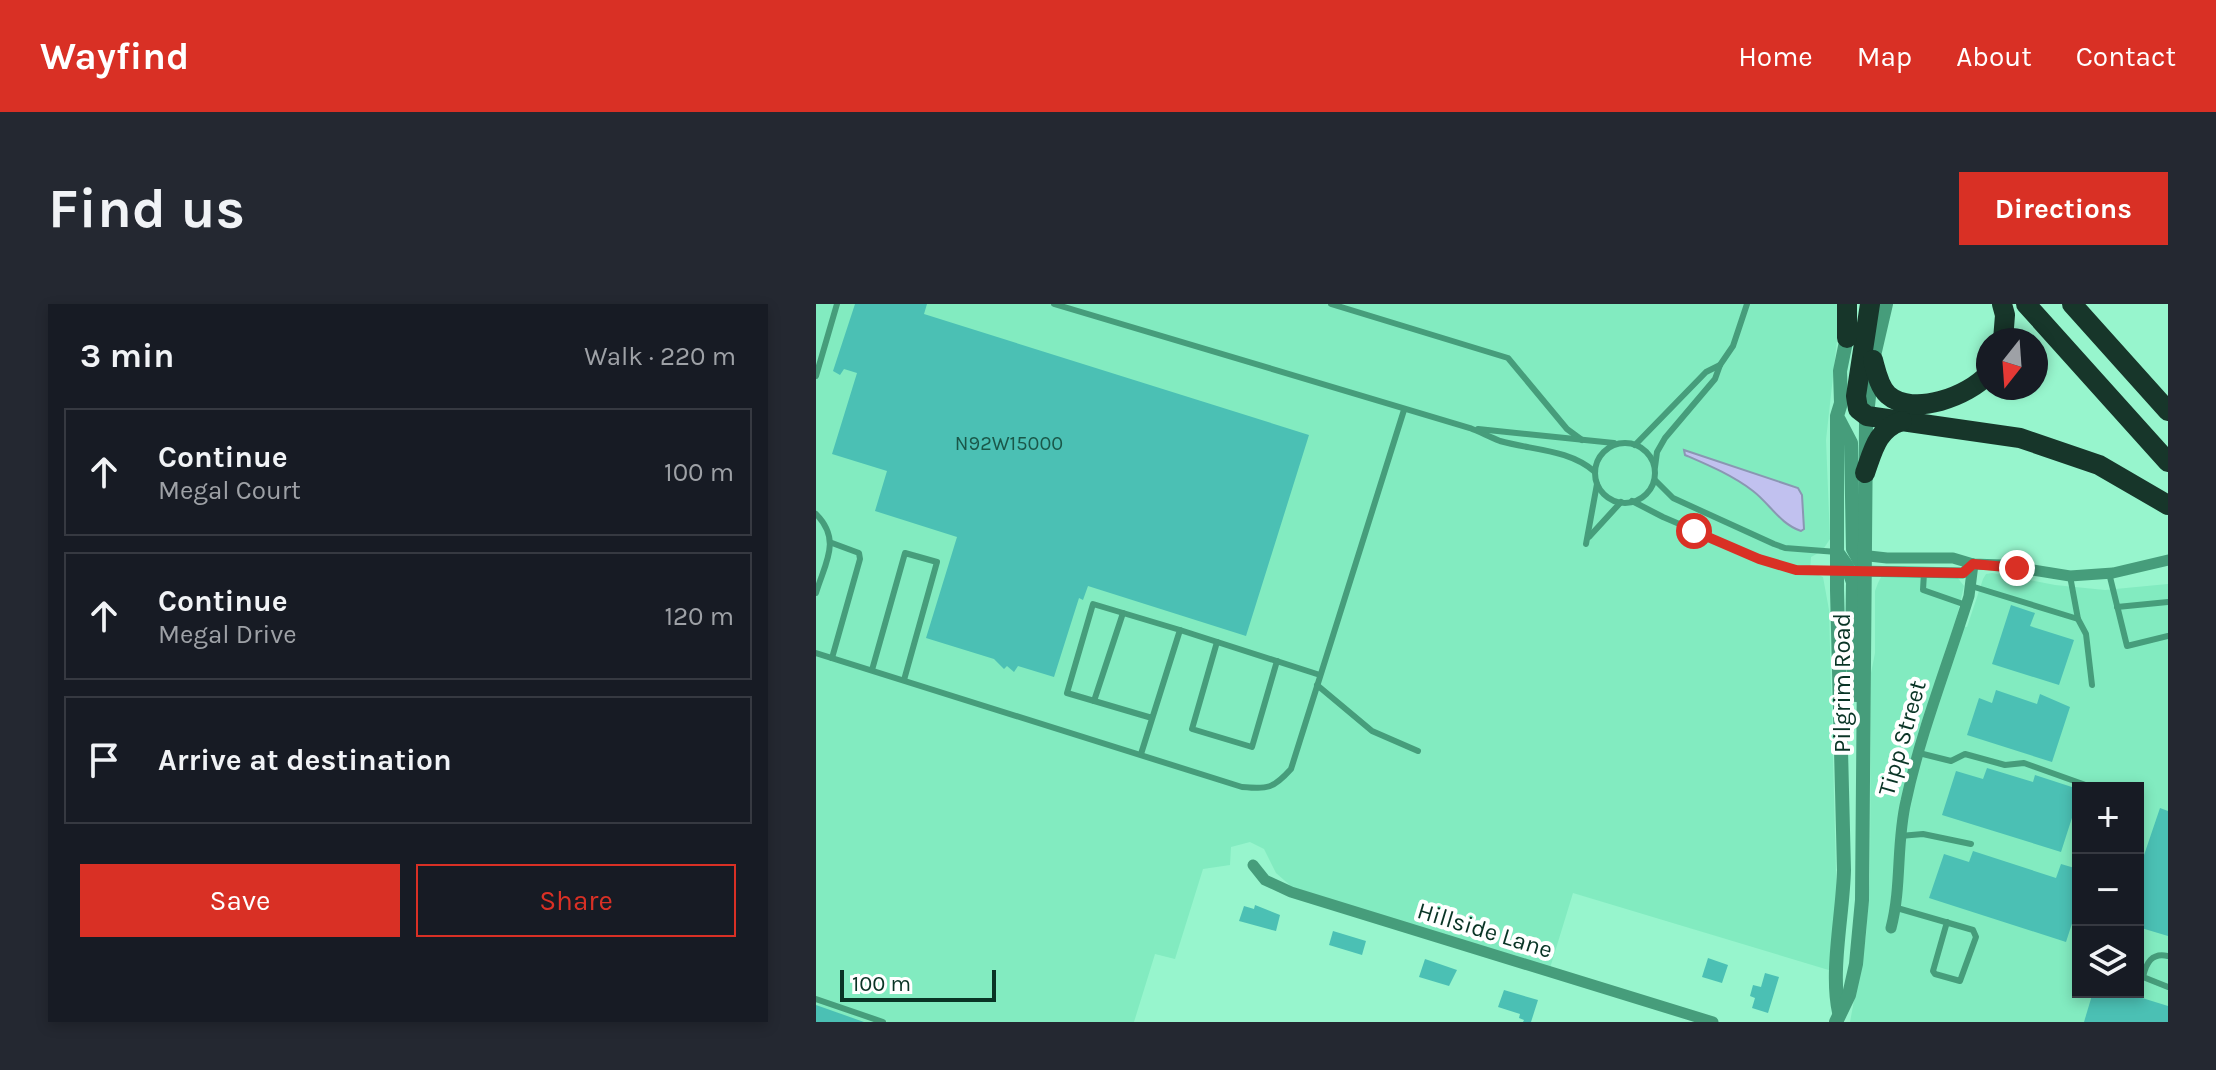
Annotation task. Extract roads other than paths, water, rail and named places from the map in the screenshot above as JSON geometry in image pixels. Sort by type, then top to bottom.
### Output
[{"type":"highway","points":[[1847,304],[1847,338]]},
{"type":"highway","points":[[1870,304],[1856,396],[1858,409],[1867,416],[2000,433],[2056,449],[2099,465],[2168,505]]},
{"type":"highway","points":[[2002,304],[2004,328]]},
{"type":"highway","points":[[2026,304],[2168,462]]},
{"type":"highway","points":[[2072,304],[2168,410]]},
{"type":"highway","points":[[2084,304],[2168,410]]},
{"type":"highway","points":[[1873,360],[1885,393],[1894,399],[1938,402],[1976,385]]},
{"type":"highway","points":[[1865,473],[1882,433],[1889,426],[1902,421]]},
{"type":"street","name":"Pilgrim Road","points":[[1838,1017],[1849,995],[1856,964],[1862,900],[1864,715],[1856,695],[1853,669],[1853,582],[1850,571],[1837,552],[1840,371],[1854,304]]},
{"type":"street","points":[[1886,304],[1873,360],[1867,416],[1860,554],[1850,571],[1963,573],[1973,564]]},
{"type":"street","points":[[1837,416],[1851,443],[1860,554]]},
{"type":"street","points":[[1837,552],[1891,558],[1953,558],[1973,564],[2006,565],[2070,576],[2109,573],[2168,560]]},
{"type":"street","name":"Tipp Street","points":[[1891,928],[1897,908],[1900,836],[1906,801],[1966,605],[1973,564]]},
{"type":"street","name":"Pilgrim Road","points":[[1838,1017],[1834,990],[1843,911],[1850,571]]},
{"type":"street","name":"Hillside Lane","points":[[1253,865],[1265,880],[1291,892],[1713,1022]]},
{"type":"lane","points":[[816,376],[819,357],[837,304]]},
{"type":"lane","points":[[1054,304],[1470,428],[1497,440],[1562,455],[1595,472]]},
{"type":"lane","points":[[1331,304],[1508,358],[1567,429],[1582,440]]},
{"type":"lane","points":[[1597,484],[1604,495],[1621,502],[1640,499],[1649,491],[1655,480],[1657,452],[1665,438],[1715,379],[1733,346],[1747,304]]},
{"type":"lane","points":[[1635,445],[1706,372],[1720,365]]},
{"type":"lane","points":[[816,653],[1242,787],[1276,785],[1291,769],[1404,410]]},
{"type":"lane","points":[[1470,428],[1635,445],[1650,455],[1655,467]]},
{"type":"lane","points":[[1616,444],[1605,450],[1598,460],[1588,541],[1621,502]]},
{"type":"lane","points":[[1655,480],[1673,498],[1774,544],[1785,548],[1837,552]]},
{"type":"lane","points":[[1632,501],[1775,565],[1796,570],[1850,571]]},
{"type":"lane","points":[[816,514],[824,522],[832,543],[816,593]]},
{"type":"lane","points":[[832,543],[854,549],[860,559],[832,658]]},
{"type":"lane","points":[[872,670],[905,553],[937,562],[904,680]]},
{"type":"lane","points":[[1924,573],[1923,590],[1966,605]]},
{"type":"lane","points":[[2109,573],[2127,646],[2168,636]]},
{"type":"lane","points":[[2070,576],[2078,619],[2086,634],[2092,685]]},
{"type":"lane","points":[[1971,586],[2078,619]]},
{"type":"lane","points":[[2117,607],[2168,602]]},
{"type":"lane","points":[[1152,718],[1067,693],[1093,604],[1320,675]]},
{"type":"lane","points":[[1094,701],[1123,613]]},
{"type":"lane","points":[[1141,754],[1180,630]]},
{"type":"lane","points":[[1217,642],[1192,729],[1252,747],[1277,661]]},
{"type":"lane","points":[[1317,685],[1372,731],[1418,751]]},
{"type":"lane","points":[[1919,753],[1951,761],[1965,754],[2005,765],[2024,763],[2077,782]]},
{"type":"lane","points":[[1900,836],[1923,834],[1971,844]]},
{"type":"lane","points":[[1897,908],[1947,922],[1973,930],[1976,937],[1960,981],[1933,971],[1947,922]]},
{"type":"lane","points":[[2168,956],[2157,954],[2152,957],[2143,977],[2168,987]]},
{"type":"lane","points":[[816,999],[883,1022]]},
{"type":"water","points":[[1684,450],[1798,488],[1802,495],[1804,529],[1801,531],[1787,524],[1745,485],[1685,455]]}]
